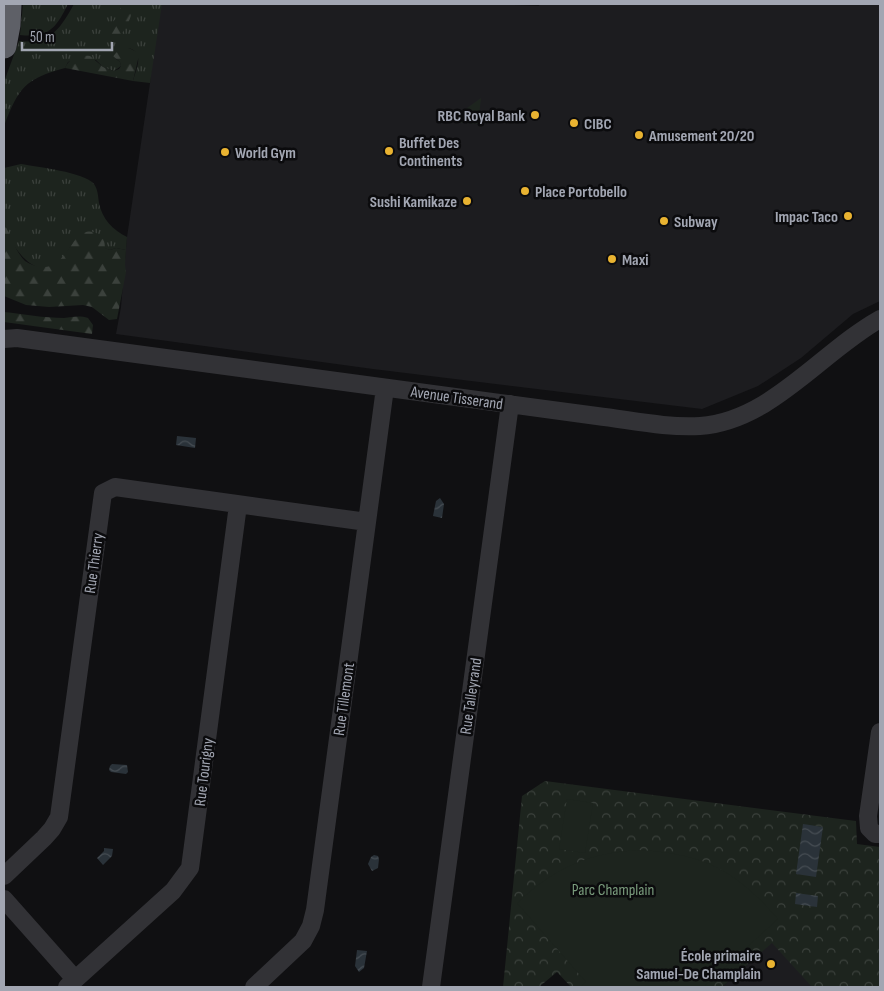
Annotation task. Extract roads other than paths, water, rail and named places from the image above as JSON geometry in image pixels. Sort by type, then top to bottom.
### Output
[{"type":"highway","points":[[4,46],[8,26],[9,4]]},
{"type":"street","name":"Avenue Tisserand","points":[[4,339],[27,339],[384,388],[672,425],[701,426],[742,416],[767,402],[880,319]]},
{"type":"street","name":"Rue Tillemont","points":[[254,987],[303,941],[311,926],[315,910],[384,388]]},
{"type":"street","name":"Rue Talleyrand","points":[[431,987],[510,404]]},
{"type":"street","name":"Rue Thierry","points":[[4,876],[44,838],[59,817],[103,493],[115,487],[367,522]]},
{"type":"street","name":"Rue Tourigny","points":[[71,983],[173,891],[190,868],[238,505]]},
{"type":"street","points":[[880,732],[868,828],[875,834],[880,834]]},
{"type":"street","points":[[4,899],[71,983]]},
{"type":"water","points":[[177,436],[196,438],[195,448],[176,445]]},
{"type":"water","points":[[440,498],[444,504],[442,518],[433,516],[436,501]]},
{"type":"water","points":[[112,764],[127,765],[128,772],[126,774],[111,772],[109,770]]},
{"type":"water","points":[[803,824],[823,827],[816,877],[796,874]]},
{"type":"water","points":[[104,848],[113,849],[112,856],[103,865],[97,858],[104,851]]},
{"type":"water","points":[[374,855],[378,856],[379,859],[378,868],[372,871],[368,864]]},
{"type":"water","points":[[796,893],[818,896],[817,907],[795,904]]},
{"type":"water","points":[[357,950],[367,951],[364,968],[359,972],[355,966]]},
{"type":"place","name":"RBC Royal Bank","points":[[535,115]]},
{"type":"place","name":"CIBC","points":[[574,123]]},
{"type":"place","name":"Amusement 20/20","points":[[639,135]]},
{"type":"place","name":"Buffet Des Continents","points":[[389,151]]},
{"type":"place","name":"World Gym","points":[[225,152]]},
{"type":"place","name":"Place Portobello","points":[[525,191]]},
{"type":"place","name":"Sushi Kamikaze","points":[[467,201]]},
{"type":"place","name":"Impac Taco","points":[[848,216]]},
{"type":"place","name":"Subway","points":[[664,221]]},
{"type":"place","name":"Maxi","points":[[612,259]]},
{"type":"place","name":"École primaire Samuel-De Champlain","points":[[771,964]]},
{"type":"park label","name":"Parc Champlain","points":[[613,889]]}]
